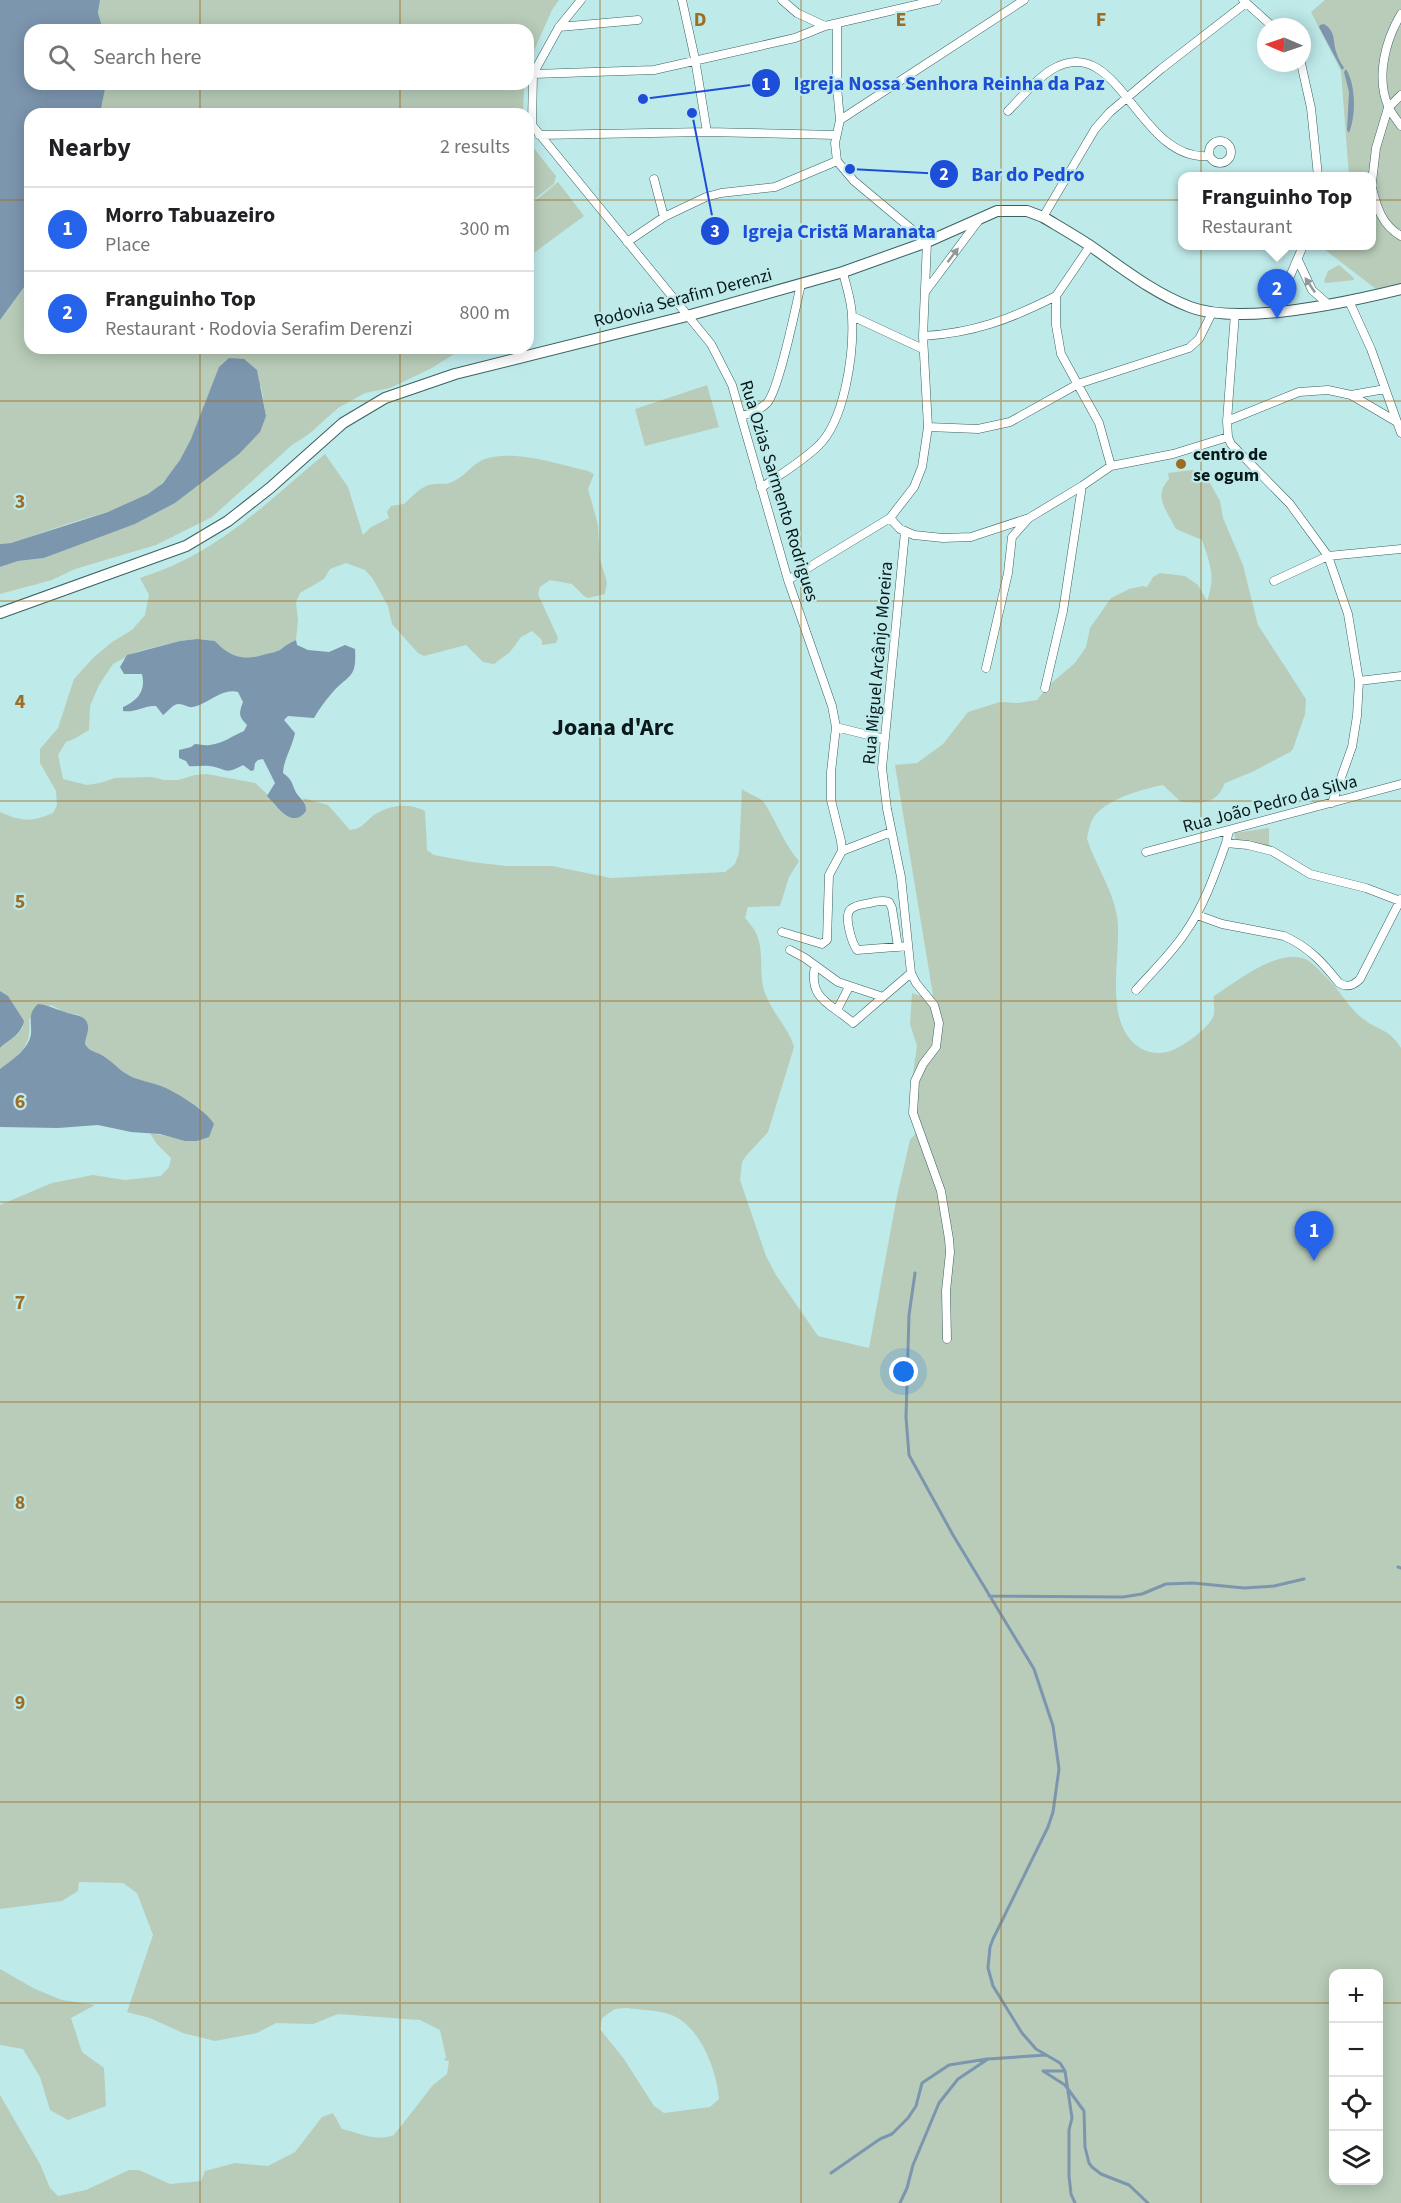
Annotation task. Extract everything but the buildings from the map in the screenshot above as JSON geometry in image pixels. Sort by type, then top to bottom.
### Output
[{"type":"main road","name":"Rodovia Serafim Derenzi","points":[[0,613],[186,546],[228,521],[270,488],[343,423],[385,398],[454,374],[687,316],[843,272],[927,242],[997,211],[1027,211],[1043,216],[1156,290],[1190,307],[1212,313],[1235,314],[1329,305],[1401,289]]},
{"type":"street","points":[[534,72],[559,27],[581,0]]},
{"type":"street","points":[[682,0],[707,132]]},
{"type":"street","points":[[782,0],[797,14],[825,26]]},
{"type":"street","points":[[534,74],[654,70],[795,38],[825,26],[937,0]]},
{"type":"street","points":[[840,120],[1024,0]]},
{"type":"street","points":[[1043,216],[1095,129],[1126,98],[1245,1],[1263,18]]},
{"type":"street","points":[[1401,14],[1387,45],[1381,79],[1388,108],[1401,126]]},
{"type":"street","points":[[559,27],[638,20]]},
{"type":"street","points":[[788,580],[890,518],[914,487],[922,467],[928,427],[923,349],[927,242],[854,181],[837,161],[836,135],[840,120],[837,87],[837,24]]},
{"type":"street","points":[[1008,111],[1052,70],[1075,62],[1088,63],[1102,69],[1114,81],[1160,136],[1193,156],[1209,156]]},
{"type":"street","points":[[1303,72],[1311,108],[1317,172]]},
{"type":"street","name":"Rua Ozias Sarmento Rodrigues","points":[[532,90],[532,108]]},
{"type":"street","points":[[1372,172],[1376,148],[1388,108],[1401,95]]},
{"type":"street","name":"Rua Ozias Sarmento Rodrigues","points":[[534,126],[711,344],[725,367],[742,416],[788,580],[828,694],[836,727]]},
{"type":"street","points":[[539,135],[707,132],[836,135]]},
{"type":"street","points":[[627,242],[664,218],[712,195],[775,187],[837,161]]},
{"type":"street","points":[[654,179],[664,218]]},
{"type":"street","points":[[1376,204],[1386,224],[1401,236]]},
{"type":"street","points":[[924,293],[981,217]]},
{"type":"street","points":[[923,336],[985,327],[1004,321],[1056,296],[1090,246]]},
{"type":"street","points":[[1275,311],[1302,250]]},
{"type":"street","points":[[1298,260],[1312,290],[1329,305]]},
{"type":"street","points":[[761,488],[818,447],[836,420],[845,389],[852,316],[843,272]]},
{"type":"street","points":[[742,416],[759,409],[770,400],[801,284]]},
{"type":"street","points":[[1056,296],[1058,343],[1061,354],[1099,423],[1111,466]]},
{"type":"street","points":[[1349,301],[1399,420],[1401,433]]},
{"type":"street","points":[[928,427],[978,429],[1010,422],[1078,384],[1189,348],[1199,339],[1212,313]]},
{"type":"street","points":[[1235,314],[1227,421],[1228,437],[1238,453],[1290,504],[1328,556],[1348,614],[1359,681],[1357,716],[1352,747],[1332,803]]},
{"type":"street","points":[[852,316],[923,349]]},
{"type":"street","points":[[1351,395],[1385,389]]},
{"type":"street","points":[[1227,421],[1299,392],[1328,390],[1351,395],[1399,420]]},
{"type":"street","points":[[890,518],[904,532],[925,537],[971,537],[1029,518],[1111,466],[1173,454],[1228,437]]},
{"type":"street","points":[[1045,687],[1063,611],[1082,486]]},
{"type":"street","points":[[986,668],[1008,573],[1012,537],[1029,518]]},
{"type":"street","name":"Rua Miguel Arcânjo Moreira","points":[[904,532],[882,768],[891,832],[901,877],[911,974],[915,983],[934,1005],[939,1023],[936,1047],[923,1064],[915,1081],[913,1113],[941,1191],[949,1239],[946,1291],[947,1339]]},
{"type":"street","points":[[1274,580],[1328,556],[1401,549]]},
{"type":"street","points":[[1359,681],[1401,676]]},
{"type":"street","points":[[836,727],[884,739]]},
{"type":"street","name":"Rua Miguel Arcânjo Moreira","points":[[836,727],[831,772],[831,800],[842,851]]},
{"type":"street","name":"Rua João Pedro da Silva","points":[[1146,852],[1401,784]]},
{"type":"street","points":[[1136,990],[1175,947],[1197,915],[1215,876],[1229,831]]},
{"type":"street","points":[[782,932],[822,944],[826,942],[829,927],[829,875],[842,851],[891,832]]},
{"type":"street","points":[[1197,915],[1222,924],[1293,940],[1313,952],[1339,983],[1350,986],[1360,979],[1401,900],[1310,873],[1272,851],[1226,843]]},
{"type":"street","points":[[898,947],[889,902],[882,900],[849,910],[852,942],[857,950],[898,947],[908,946]]},
{"type":"street","points":[[790,950],[838,982],[883,998]]},
{"type":"street","points":[[815,966],[813,978],[816,992],[853,1023],[911,974]]},
{"type":"street","points":[[837,1010],[849,987]]},
{"type":"green space","points":[[100,0],[559,0],[552,10],[534,50],[534,24],[101,24],[98,14]]},
{"type":"green space","points":[[1325,0],[1401,0],[1401,283],[1376,289],[1325,250],[1376,250],[1376,172],[1349,172],[1341,71],[1311,12]]},
{"type":"green space","points":[[105,90],[524,90],[523,108],[101,108]]},
{"type":"green space","points":[[534,148],[556,176],[554,184],[534,199]]},
{"type":"green space","points":[[558,182],[584,216],[534,253],[534,202]]},
{"type":"green space","points":[[1339,265],[1354,280],[1326,283],[1324,281],[1328,271]]},
{"type":"green space","points":[[24,287],[24,354],[454,354],[430,369],[390,388],[365,393],[338,408],[309,434],[292,445],[212,517],[156,545],[75,569],[52,580],[0,594],[0,567],[18,561],[44,558],[135,524],[175,503],[199,484],[266,416],[261,386],[219,367],[204,413],[190,444],[173,471],[155,489],[146,496],[113,510],[11,543],[0,544],[0,320]]},
{"type":"green space","points":[[707,385],[719,427],[645,446],[635,409]]},
{"type":"green space","points":[[325,454],[348,487],[363,535],[371,527],[389,518],[387,512],[391,506],[404,504],[425,486],[456,480],[482,460],[521,456],[549,461],[594,474],[588,489],[598,525],[600,560],[607,582],[605,594],[588,598],[572,584],[550,580],[540,587],[538,594],[558,638],[556,643],[542,645],[542,640],[532,631],[521,637],[510,652],[494,664],[483,662],[466,645],[424,656],[418,653],[392,624],[388,606],[373,579],[365,570],[346,563],[330,569],[324,579],[300,593],[296,602],[298,620],[296,640],[278,651],[244,657],[232,654],[215,641],[197,639],[136,652],[113,664],[99,685],[90,706],[89,730],[66,742],[58,755],[63,779],[87,785],[115,778],[152,777],[178,780],[207,774],[255,783],[276,807],[306,806],[303,798],[328,805],[350,830],[360,827],[374,815],[386,809],[412,806],[425,811],[427,850],[434,855],[506,866],[552,866],[611,878],[725,872],[735,864],[739,853],[742,789],[760,799],[799,861],[789,877],[780,906],[748,907],[745,918],[759,940],[765,993],[794,1047],[768,1132],[742,1162],[740,1180],[766,1256],[776,1275],[818,1336],[869,1348],[897,1196],[910,1140],[917,1132],[911,1087],[917,1046],[910,1024],[912,993],[924,997],[933,995],[895,765],[917,763],[943,744],[968,712],[1000,702],[1018,703],[1037,700],[1049,685],[1075,663],[1086,647],[1090,628],[1111,598],[1129,589],[1147,587],[1153,577],[1160,573],[1185,576],[1198,585],[1207,601],[1211,577],[1202,540],[1176,529],[1162,498],[1164,486],[1169,479],[1168,473],[1192,470],[1204,472],[1220,501],[1223,518],[1243,565],[1258,625],[1306,699],[1305,714],[1290,752],[1225,783],[1213,799],[1202,802],[1181,802],[1163,785],[1136,792],[1116,800],[1100,811],[1091,822],[1087,839],[1117,916],[1116,988],[1121,1024],[1129,1038],[1142,1049],[1161,1053],[1184,1044],[1203,1030],[1212,1019],[1214,996],[1247,974],[1286,957],[1298,957],[1309,961],[1357,1014],[1388,1033],[1401,1048],[1401,2203],[0,2203],[0,2095],[40,2164],[50,2188],[58,2196],[86,2190],[129,2170],[139,2170],[170,2184],[201,2181],[205,2171],[235,2163],[268,2166],[295,2152],[322,2117],[333,2113],[342,2129],[381,2138],[394,2135],[433,2085],[447,2074],[449,2061],[444,2060],[446,2057],[440,2030],[420,2020],[338,2014],[313,2024],[276,2023],[257,2033],[215,2041],[183,2033],[150,2018],[127,2012],[153,1935],[137,1893],[123,1883],[79,1882],[78,1891],[62,1901],[0,1909],[0,1205],[52,1183],[93,1175],[125,1180],[161,1176],[169,1167],[171,1158],[156,1143],[150,1133],[172,1137],[201,1109],[163,1087],[128,1075],[100,1054],[89,1050],[85,1045],[79,1015],[66,1013],[51,1005],[29,1019],[29,1036],[24,1049],[0,1069],[0,1048],[17,1035],[23,1027],[8,997],[0,991],[0,812],[27,820],[53,813],[57,805],[56,791],[40,763],[40,749],[58,728],[74,679],[93,658],[112,642],[132,630],[145,615],[149,595],[140,578],[193,556],[239,526]],"holes":[[[615,2009],[654,2011],[680,2019],[698,2038],[710,2062],[718,2088],[719,2099],[710,2107],[664,2113],[654,2106],[624,2059],[600,2029],[602,2018]]]},
{"type":"green space","points":[[1269,828],[1269,846],[1236,841],[1234,833]]},
{"type":"green space","points":[[0,1969],[35,1989],[62,2000],[95,2005],[71,2018],[82,2052],[104,2068],[106,2106],[68,2120],[50,2110],[40,2077],[23,2049],[0,2045]]},
{"type":"water","points":[[0,0],[100,0],[98,13],[101,24],[24,24],[24,90],[105,90],[101,108],[24,108],[24,287],[0,320]]},
{"type":"water","points":[[1324,24],[1333,34],[1336,50],[1344,68],[1342,70],[1319,27]]},
{"type":"water","points":[[1346,69],[1352,83],[1354,101],[1349,133],[1347,130],[1349,92],[1344,72]]},
{"type":"water","points":[[229,358],[244,359],[257,370],[266,416],[260,432],[239,454],[175,503],[135,524],[44,558],[18,561],[0,567],[0,544],[11,543],[108,512],[148,494],[163,483],[180,460],[191,439],[219,367]]},
{"type":"water","points":[[197,639],[215,641],[232,654],[244,657],[277,651],[296,640],[297,645],[308,650],[329,652],[345,645],[355,649],[353,672],[329,696],[314,718],[288,716],[284,720],[295,733],[283,773],[291,781],[304,803],[306,811],[301,816],[290,817],[267,796],[275,783],[263,759],[255,763],[254,770],[251,771],[243,765],[228,771],[209,766],[189,766],[186,761],[179,758],[179,750],[195,744],[215,744],[244,731],[247,725],[241,717],[243,702],[238,692],[226,692],[193,707],[177,704],[163,715],[156,706],[123,711],[123,707],[140,694],[143,685],[142,674],[124,674],[120,667],[127,655],[180,641]]},
{"type":"water","points":[[0,991],[8,996],[24,1021],[18,1033],[0,1048]]},
{"type":"water","points":[[38,1004],[85,1019],[88,1028],[85,1044],[88,1048],[104,1056],[130,1076],[167,1089],[198,1108],[214,1124],[209,1137],[197,1141],[185,1141],[160,1134],[131,1132],[98,1125],[58,1128],[0,1127],[0,1069],[27,1045],[31,1034],[31,1014]]},
{"type":"waterway","points":[[915,1273],[909,1315],[906,1417],[909,1455],[953,1535],[1034,1669],[1053,1726],[1059,1769],[1053,1812],[1048,1827],[993,1939],[988,1968],[993,1986],[1022,2033],[1036,2049],[1060,2063],[1065,2071],[1072,2118],[1069,2130],[1069,2176],[1071,2194],[1075,2203]]},
{"type":"waterway","points":[[989,1596],[1123,1597],[1142,1594],[1166,1584],[1193,1583],[1244,1588],[1274,1586],[1304,1579]]},
{"type":"waterway","points":[[900,2203],[939,2103],[958,2079],[988,2059],[1046,2055]]},
{"type":"waterway","points":[[831,2173],[880,2139],[892,2134],[916,2106],[922,2083],[949,2065],[987,2059]]},
{"type":"waterway","points":[[1064,2071],[1043,2071],[1065,2085],[1084,2111],[1085,2147],[1089,2163],[1101,2174],[1129,2185],[1148,2203]]},
{"type":"place","name":"Igreja Nossa Senhora Reinha da Paz","points":[[643,99]]},
{"type":"place","name":"Igreja Cristã Maranata","points":[[692,113]]},
{"type":"place","name":"Bar do Pedro","points":[[850,169]]},
{"type":"place","name":"Franguinho Top","points":[[1277,319]]},
{"type":"place","name":"centro de se ogum","points":[[1181,464]]},
{"type":"place","name":"Morro Tabuazeiro","points":[[1314,1261]]},
{"type":"district","name":"Joana d'Arc","points":[[613,727]]}]
